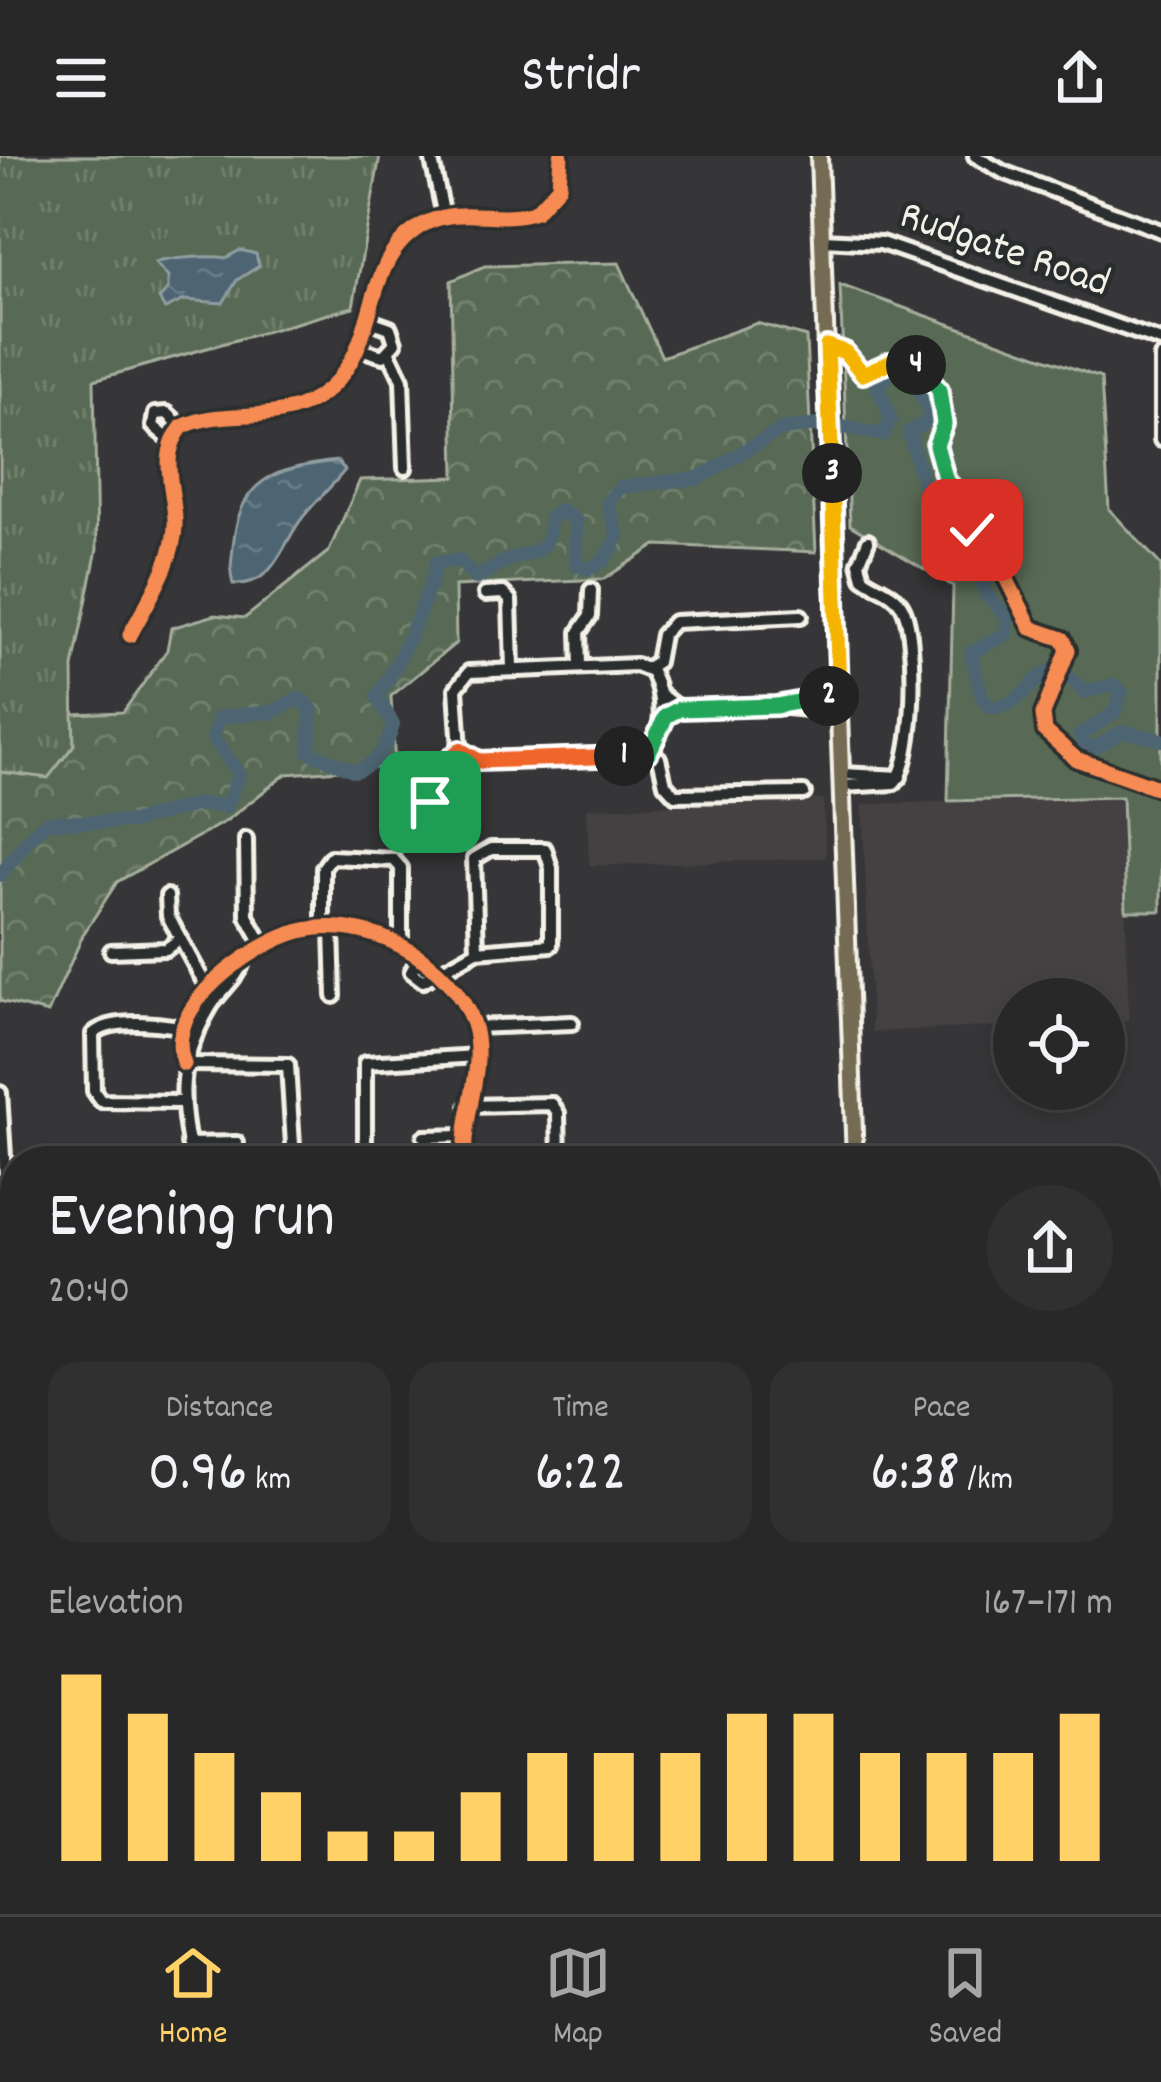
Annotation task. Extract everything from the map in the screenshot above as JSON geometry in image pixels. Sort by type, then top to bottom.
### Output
[{"type":"main road","points":[[819,156],[855,1146]]},
{"type":"street","points":[[431,156],[444,216]]},
{"type":"street","points":[[130,635],[174,538],[171,441],[182,427],[202,420],[262,418],[299,407],[336,383],[360,350],[379,279],[392,253],[415,230],[444,216],[536,211],[559,186],[561,156]]},
{"type":"street","points":[[975,156],[1004,172],[1161,231]]},
{"type":"street","name":"Rudgate Road","points":[[823,240],[881,243],[1161,341]]},
{"type":"street","points":[[360,350],[377,356],[389,353],[395,343],[393,331],[370,321]]},
{"type":"street","points":[[389,353],[402,380],[405,468]]},
{"type":"street","points":[[1161,357],[1161,440]]},
{"type":"street","points":[[171,441],[153,426],[155,414],[167,413],[182,427]]},
{"type":"street","points":[[843,780],[900,777],[910,720],[910,629],[897,600],[863,578],[859,563],[868,541]]},
{"type":"street","points":[[580,667],[579,632],[590,616],[591,590]]},
{"type":"street","points":[[485,594],[502,593],[510,600],[512,669]]},
{"type":"street","points":[[460,750],[456,689],[460,679],[474,670],[646,668],[656,662],[662,635],[674,622],[801,616]]},
{"type":"street","points":[[646,668],[665,703],[679,709],[776,706],[804,697],[839,704]]},
{"type":"street","points":[[658,686],[659,730]]},
{"type":"street","points":[[649,752],[666,716],[679,709]]},
{"type":"street","points":[[460,750],[479,761],[649,752],[659,758],[664,784],[675,795],[803,793]]},
{"type":"street","points":[[398,805],[426,804],[434,797],[436,771],[460,750]]},
{"type":"street","points":[[434,797],[452,806]]},
{"type":"street","points":[[246,838],[247,916],[264,947]]},
{"type":"street","points":[[418,957],[411,972],[414,979],[423,981],[477,952],[551,945],[551,868],[545,849],[491,850],[474,859],[477,952]]},
{"type":"street","points":[[334,996],[323,868],[331,857],[394,860],[401,868],[401,946]]},
{"type":"street","points":[[167,896],[168,916],[211,995]]},
{"type":"street","points":[[237,1143],[188,1144],[180,1049],[233,963],[302,931],[356,929],[418,957],[461,999],[474,1027],[477,1056],[464,1146]]},
{"type":"street","points":[[111,951],[166,950],[180,939]]},
{"type":"street","points":[[474,1027],[572,1023]]},
{"type":"street","points":[[181,1102],[101,1101],[94,1091],[92,1040],[104,1027],[192,1030]]},
{"type":"street","points":[[365,1146],[365,1064],[373,1059],[477,1056]]},
{"type":"street","points":[[184,1064],[288,1065],[293,1146]]},
{"type":"street","points":[[0,1094],[3,1146]]},
{"type":"street","points":[[468,1106],[552,1104],[558,1113],[559,1146]]},
{"type":"street","points":[[424,1137],[464,1136]]},
{"type":"shaded area","points":[[1122,797],[1129,1021],[1125,1021],[1125,978],[993,978],[993,1027],[872,1032],[862,804]]},
{"type":"shaded area","points":[[823,799],[826,858],[589,866],[587,808]]},
{"type":"green space","points":[[0,156],[380,156],[353,307],[94,380],[97,549],[73,667],[74,745],[48,779],[0,772]]},
{"type":"green space","points":[[619,263],[662,357],[757,323],[806,337],[816,552],[656,545],[604,579],[455,586],[456,643],[391,696],[395,766],[286,774],[226,821],[117,882],[84,933],[48,1013],[0,1001],[0,772],[48,778],[74,745],[73,714],[123,712],[167,650],[171,628],[215,615],[245,618],[329,551],[360,480],[455,477],[451,281],[485,266]]},
{"type":"green space","points":[[840,285],[1101,378],[1109,509],[1161,565],[1161,911],[1126,911],[1122,797],[948,801],[953,586],[850,525]]},
{"type":"water","points":[[240,250],[256,254],[259,266],[237,280],[223,303],[184,300],[165,309],[159,299],[168,289],[168,277],[155,263],[226,258]]},
{"type":"water","points":[[337,461],[345,470],[300,521],[274,564],[258,579],[233,584],[237,524],[252,491],[278,473]]},
{"type":"waterway","points":[[0,875],[48,822],[132,822],[199,804],[226,807],[239,774],[213,738],[220,717],[272,712],[299,698],[311,708],[309,752],[355,771],[363,768],[380,754],[391,733],[393,725],[377,696],[411,632],[436,563],[459,560],[476,578],[542,548],[551,517],[561,510],[576,521],[576,565],[589,569],[604,560],[618,537],[608,503],[620,487],[699,478],[782,429],[829,424],[883,435],[891,420],[877,384],[892,373],[913,377],[932,418],[909,432],[923,484],[944,505],[980,565],[986,595],[1008,617],[1006,634],[971,653],[982,698],[990,707],[1011,703],[1041,677],[1060,669],[1085,692],[1113,685],[1122,692],[1114,713],[1080,735],[1084,746],[1096,747],[1123,731],[1161,740]]},
{"type":"cycle path","points":[[130,635],[171,549],[175,519],[169,459],[182,427],[215,418],[284,411],[317,398],[339,379],[353,356],[388,260],[404,240],[426,223],[453,215],[509,216],[536,211],[559,186],[561,156]]},
{"type":"cycle path","points":[[827,347],[845,352],[863,374],[890,362],[910,361],[939,390],[944,423],[936,445],[946,481],[967,500],[972,530],[990,546],[1031,628],[1063,639],[1068,650],[1043,714],[1045,731],[1076,759],[1161,789]]},
{"type":"cycle path","points":[[184,1064],[180,1042],[186,1020],[198,1000],[237,963],[300,931],[326,927],[378,936],[403,947],[446,980],[473,1024],[476,1075],[465,1146]]},
{"type":"route","points":[[430,802],[436,771],[460,750],[479,761],[640,756],[654,748],[666,716],[679,709],[776,706],[804,697],[839,695],[827,346],[845,352],[863,374],[890,362],[910,361],[924,370],[939,390],[943,406],[944,424],[936,445],[946,481],[972,509],[972,530]]}]
